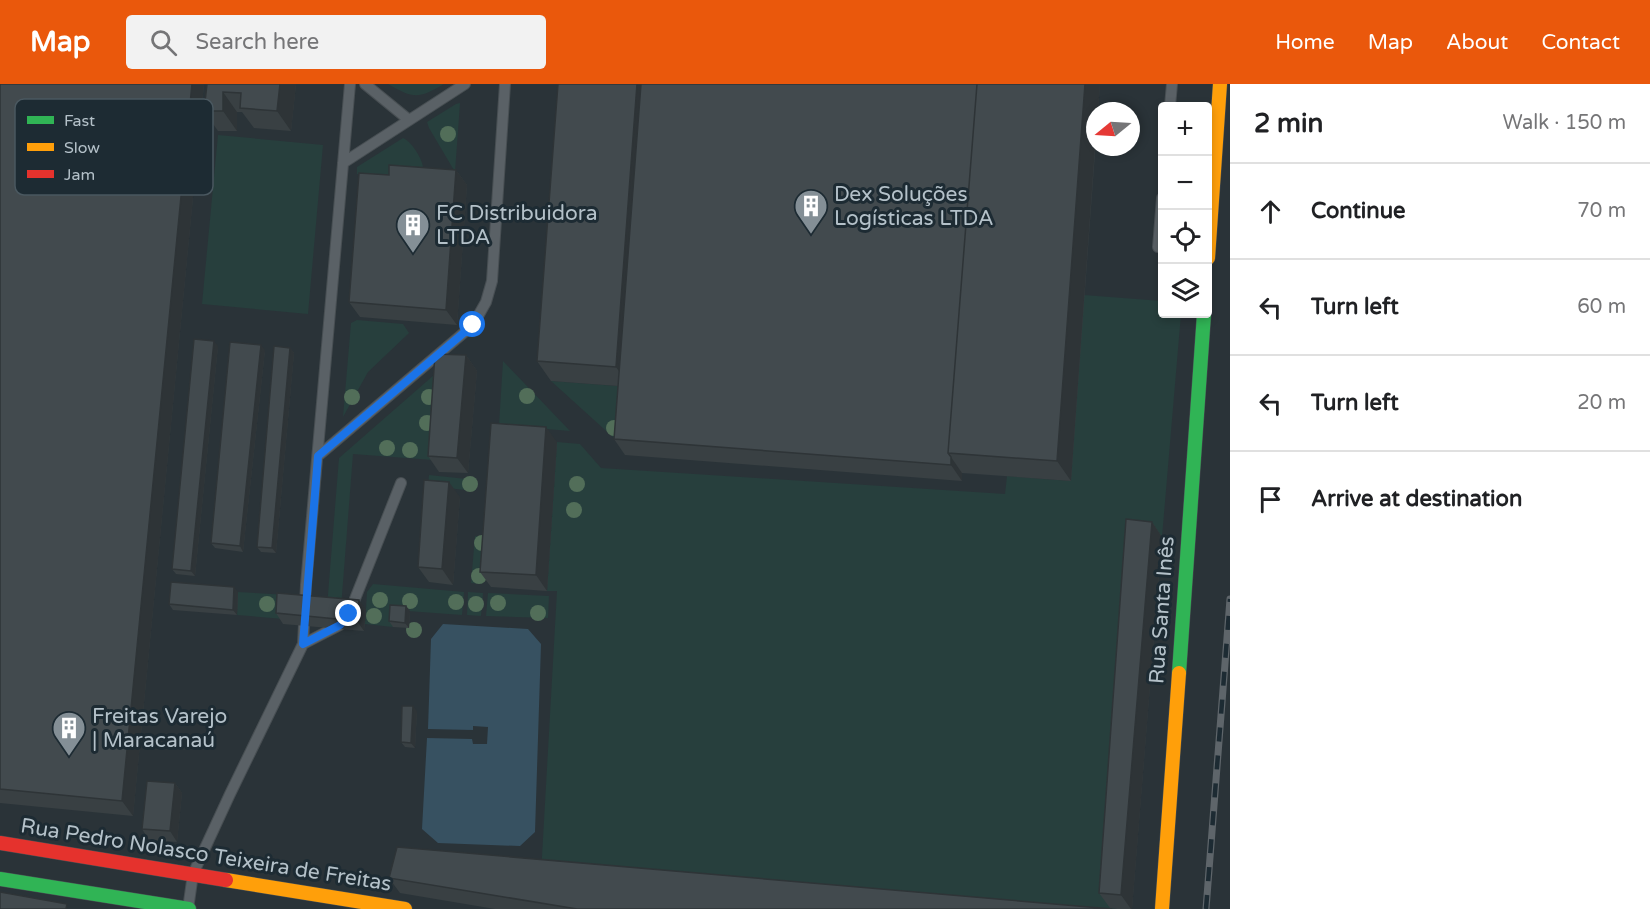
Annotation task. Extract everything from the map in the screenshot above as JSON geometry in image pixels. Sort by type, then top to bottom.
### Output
[{"type":"street","points":[[1211,210],[1220,84]]},
{"type":"street","name":"Rua Santa Inês","points":[[1161,909],[1204,318]]},
{"type":"street","name":"Rua Pedro Nolasco Teixeira de Freitas","points":[[0,843],[405,909]]},
{"type":"street","points":[[0,879],[140,905],[188,909]]},
{"type":"lane","points":[[188,909],[193,874],[303,644],[350,84]]},
{"type":"lane","points":[[365,84],[409,120]]},
{"type":"lane","points":[[343,163],[465,84]]},
{"type":"lane","points":[[318,456],[473,325],[486,302],[492,281],[505,84]]},
{"type":"lane","points":[[1170,102],[1172,84]]},
{"type":"lane","points":[[303,644],[340,625],[349,614],[401,483]]},
{"type":"green space","points":[[388,84],[444,84],[422,95],[410,95]]},
{"type":"green space","points":[[460,103],[455,172],[427,122]]},
{"type":"green space","points":[[218,135],[323,145],[308,314],[202,304]]},
{"type":"green space","points":[[403,138],[413,146],[421,159],[422,177],[357,174],[357,167]]},
{"type":"green space","points":[[1084,295],[1158,301],[1158,318],[1181,318],[1162,537],[1137,535],[1110,908],[1117,909],[947,909],[541,874],[557,591],[547,591],[557,442],[580,444],[601,468],[1005,494],[1007,476],[1070,481]]},
{"type":"green space","points":[[357,320],[403,324],[409,333],[368,372],[343,417],[351,323]]},
{"type":"green space","points":[[503,361],[570,431],[499,425]]},
{"type":"green space","points":[[442,368],[433,460],[353,454],[341,608],[327,607],[339,458]]},
{"type":"green space","points":[[551,381],[630,387],[625,448]]},
{"type":"green space","points":[[429,475],[476,480],[475,491],[428,486]]},
{"type":"green space","points":[[475,536],[487,537],[482,584],[471,583]]},
{"type":"green space","points":[[373,584],[464,592],[462,615],[394,610],[393,627],[365,624],[367,592]]},
{"type":"green space","points":[[238,592],[289,595],[284,619],[237,615]]},
{"type":"green space","points":[[468,592],[483,593],[481,616],[467,615]]},
{"type":"green space","points":[[488,593],[549,596],[548,618],[486,616]]},
{"type":"water","points":[[443,624],[528,629],[541,644],[535,832],[520,846],[438,843],[422,829],[427,738],[472,739],[473,744],[487,744],[488,727],[473,726],[473,730],[428,729],[431,639]]},
{"type":"building","points":[[0,84],[192,84],[191,99],[15,99],[15,195],[181,195],[122,801],[0,789]]},
{"type":"building","points":[[207,84],[280,84],[277,111],[240,108],[241,93],[223,92],[223,111],[213,111],[213,99],[205,99]]},
{"type":"building","points":[[558,84],[637,84],[616,367],[537,361]]},
{"type":"building","name":"Dex Soluções Logísticas LTDA","points":[[641,84],[977,84],[948,453],[951,457],[951,465],[614,439]]},
{"type":"building","points":[[977,84],[1085,84],[1057,461],[948,453]]},
{"type":"building","name":"FC Distribuidora LTDA","points":[[389,165],[456,170],[446,310],[349,302],[359,173],[389,175]]},
{"type":"building","points":[[194,339],[214,341],[191,571],[172,569]]},
{"type":"building","points":[[230,342],[261,345],[240,546],[211,543]]},
{"type":"building","points":[[274,346],[290,348],[272,548],[257,547]]},
{"type":"building","points":[[435,354],[466,355],[457,458],[428,456]]},
{"type":"building","points":[[491,423],[546,427],[536,575],[480,572]]},
{"type":"building","points":[[424,480],[449,482],[442,569],[418,567]]},
{"type":"building","points":[[1126,519],[1152,522],[1121,895],[1099,893]]},
{"type":"building","points":[[171,582],[234,587],[233,610],[169,604]]},
{"type":"building","points":[[277,593],[359,600],[357,621],[276,613]]},
{"type":"building","points":[[390,605],[406,606],[405,623],[389,621]]},
{"type":"building","points":[[402,706],[413,706],[411,743],[401,742]]},
{"type":"building","points":[[147,781],[175,783],[170,831],[142,829]]},
{"type":"building","points":[[397,847],[1112,909],[577,909],[389,878]]},
{"type":"building","points":[[0,892],[67,904],[66,909],[0,909]]},
{"type":"railway","points":[[1206,909],[1230,599]]},
{"type":"traffic: fast","points":[[1179,673],[1204,318]]},
{"type":"traffic: fast","points":[[0,879],[189,909]]},
{"type":"traffic: slow","points":[[1211,210],[1220,84]]},
{"type":"traffic: slow","points":[[1162,909],[1179,673]]},
{"type":"traffic: slow","points":[[226,880],[405,909]]},
{"type":"traffic: jam","points":[[0,843],[226,880]]},
{"type":"place","name":"Dex Soluções Logísticas LTDA","points":[[811,235]]},
{"type":"place","name":"FC Distribuidora LTDA","points":[[413,254]]},
{"type":"place","name":"Freitas Varejo | Maracanaú","points":[[69,757]]},
{"type":"route","points":[[349,614],[340,625],[303,644],[318,456],[473,325]]}]
